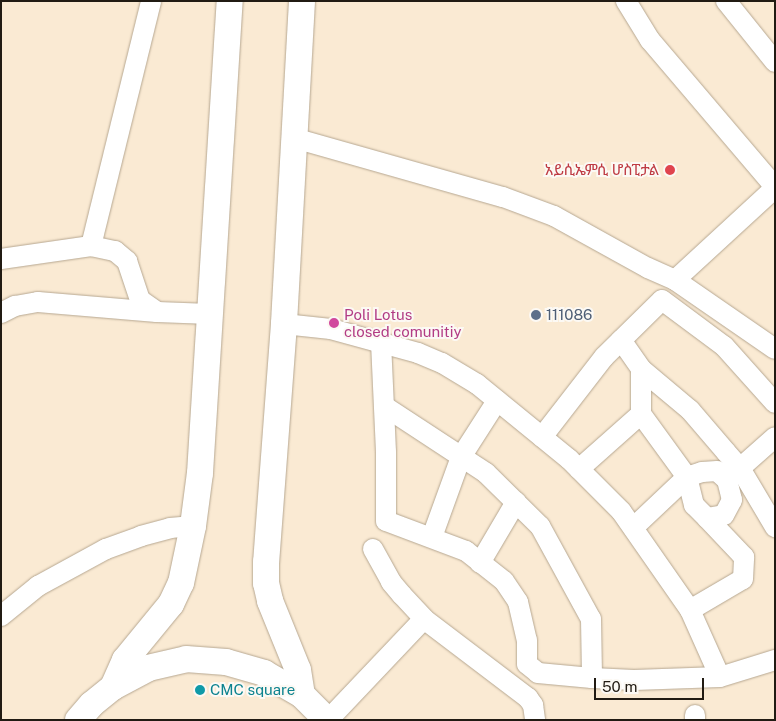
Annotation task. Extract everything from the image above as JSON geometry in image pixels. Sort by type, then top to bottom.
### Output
[{"type":"main road","points":[[113,687],[125,660],[171,604],[181,583],[193,526],[200,473],[224,120],[230,1]]},
{"type":"main road","points":[[302,1],[284,324],[271,478],[266,583],[278,624],[288,643],[298,670],[302,695]]},
{"type":"main road","points":[[78,720],[92,704],[113,687],[148,668],[186,659],[226,662],[264,673],[302,695],[328,720]]},
{"type":"street","points":[[91,246],[151,1]]},
{"type":"street","points":[[626,1],[650,40],[775,188],[675,280]]},
{"type":"street","points":[[726,1],[775,62]]},
{"type":"street","points":[[294,138],[504,197],[554,216],[648,268],[675,280],[775,349]]},
{"type":"street","points":[[1,260],[91,246],[115,251],[127,261],[140,300],[157,312]]},
{"type":"street","points":[[542,437],[604,357],[662,300],[724,346],[775,403]]},
{"type":"street","points":[[1,313],[15,306],[38,302],[157,312],[210,314]]},
{"type":"street","points":[[284,324],[331,329],[381,342],[442,363],[477,384],[579,469],[621,511],[690,610],[720,676]]},
{"type":"street","points":[[621,340],[641,369],[690,410],[733,474],[775,527]]},
{"type":"street","points":[[381,342],[386,521],[466,551],[504,582],[518,602],[527,640],[527,664],[538,673],[634,680],[720,676],[775,660]]},
{"type":"street","points":[[641,369],[641,414],[687,478],[694,505],[744,557],[743,579],[690,610]]},
{"type":"street","points":[[432,537],[461,457],[497,401]]},
{"type":"street","points":[[384,406],[486,473],[540,526],[591,619],[592,678]]},
{"type":"street","points":[[579,469],[641,414]]},
{"type":"street","points":[[707,518],[724,515],[732,500],[733,474],[775,437]]},
{"type":"street","points":[[633,528],[687,478],[702,472],[717,471],[733,474]]},
{"type":"street","points":[[480,563],[516,502]]},
{"type":"street","points":[[1,616],[38,586],[106,549],[170,528],[193,526]]},
{"type":"street","points":[[373,549],[391,582],[424,619],[528,698],[533,705],[535,720]]},
{"type":"street","points":[[328,720],[424,619]]},
{"type":"place","name":"አይሲኤምሲ ሆስፒታል","points":[[670,170]]},
{"type":"place","name":"111086","points":[[536,315]]},
{"type":"place","name":"Poli Lotus closed comunitiy","points":[[334,323]]},
{"type":"place","name":"CMC square","points":[[200,690]]}]
